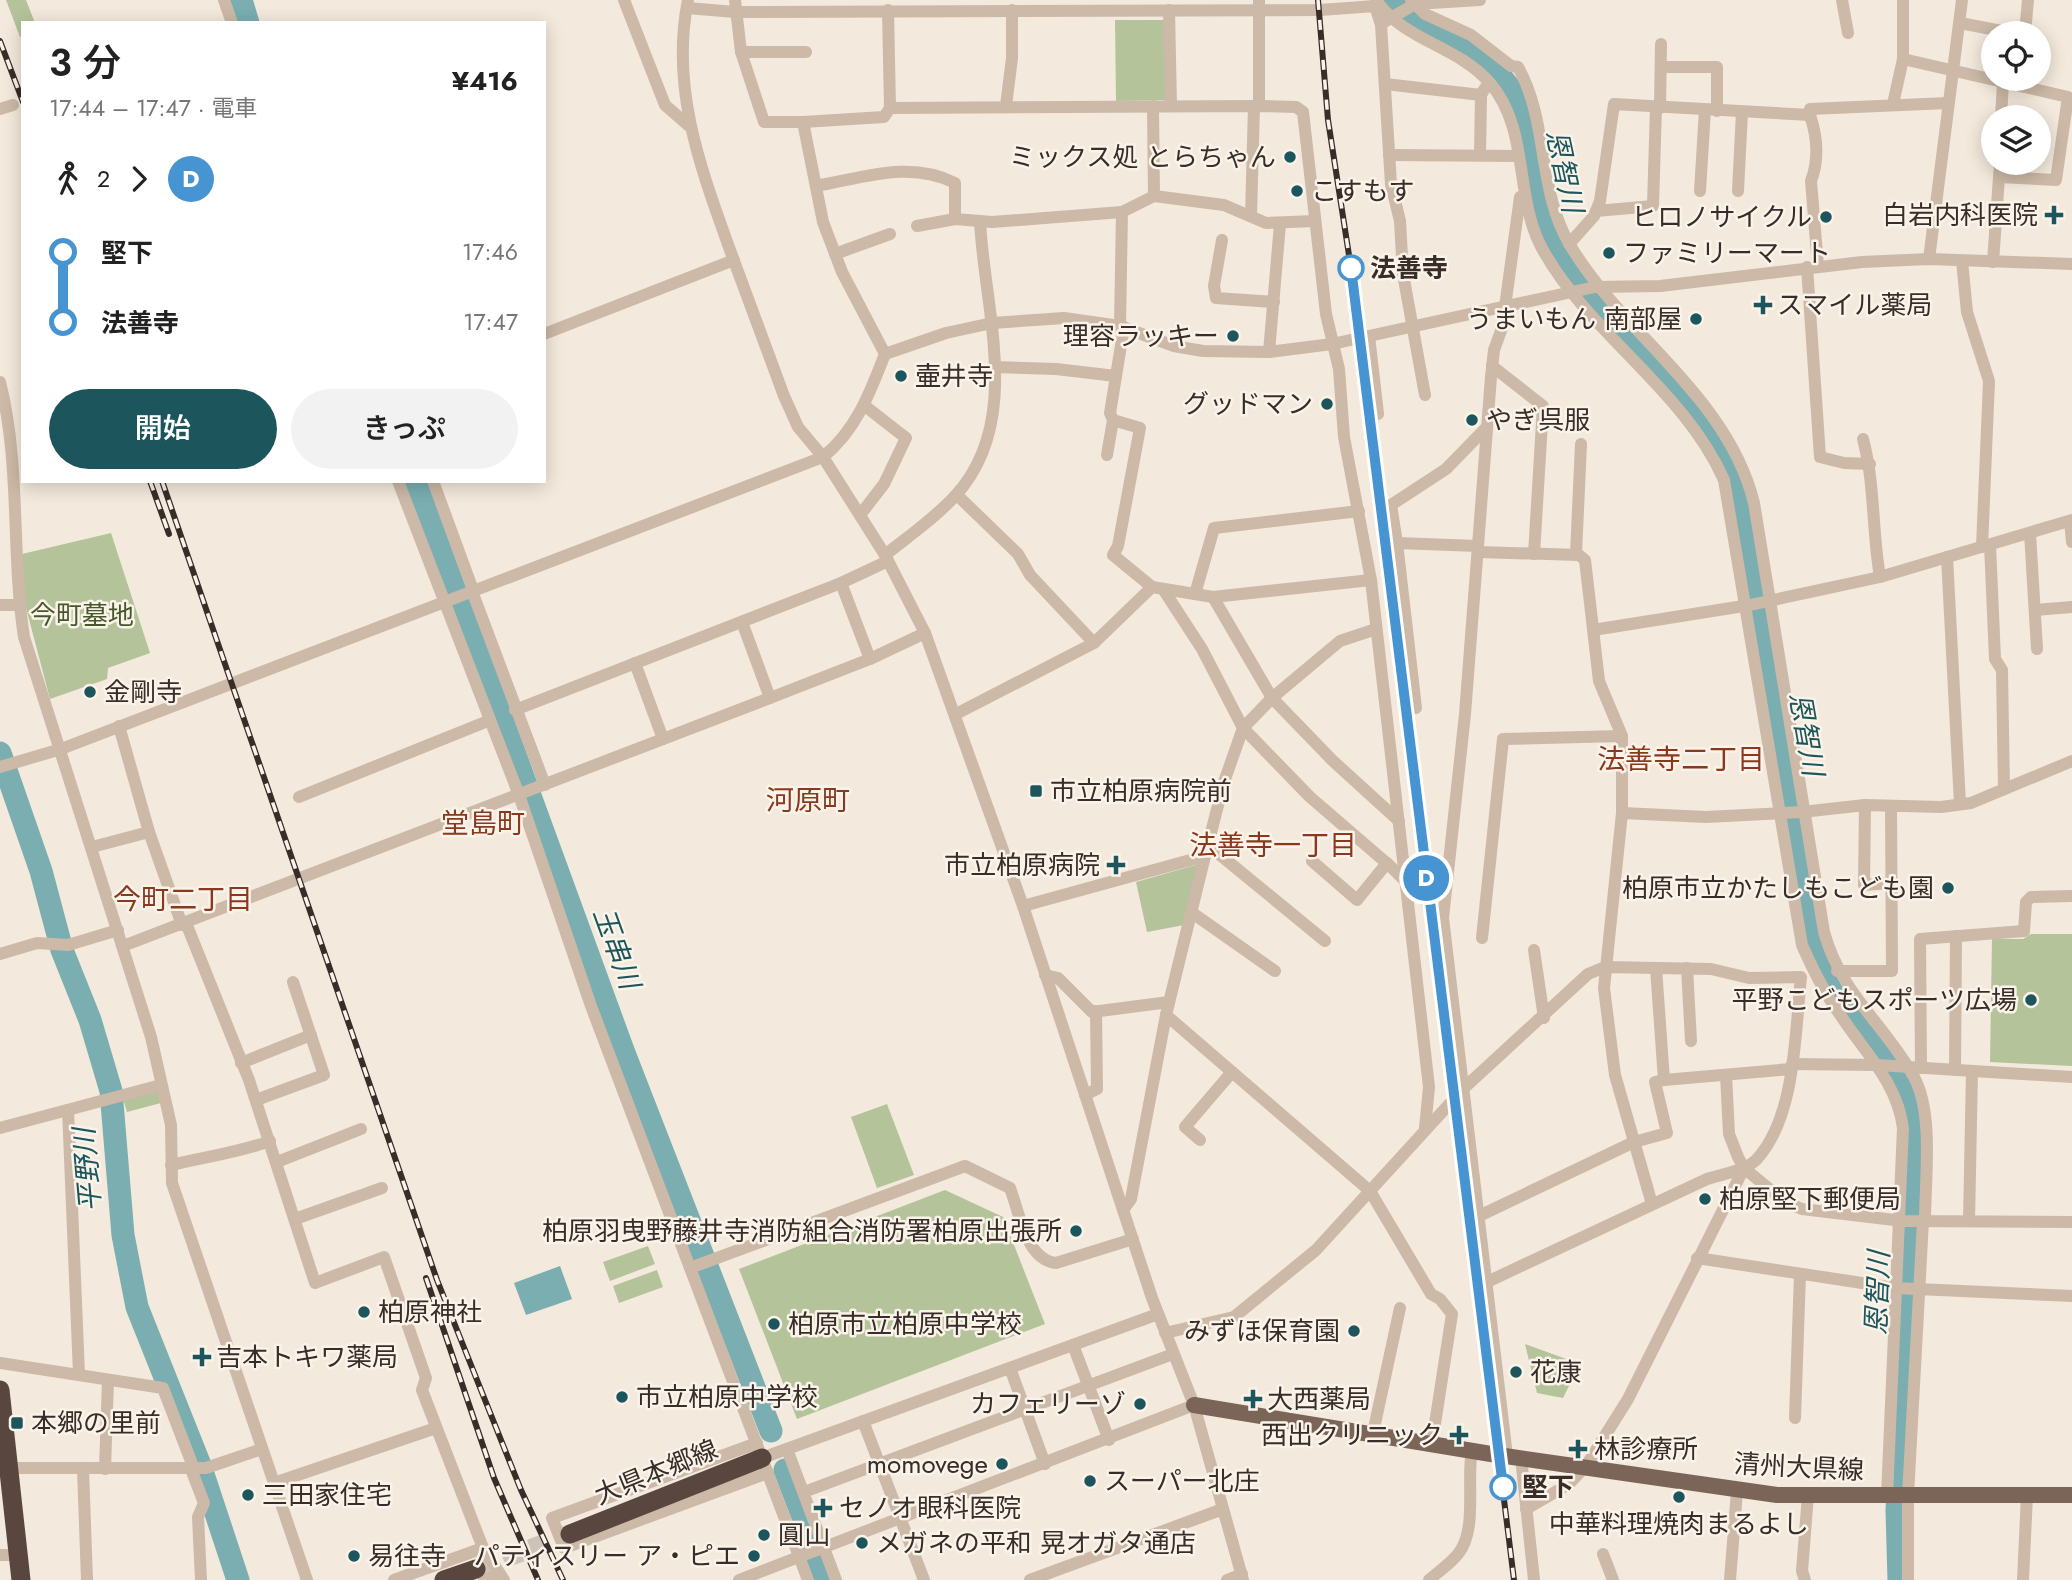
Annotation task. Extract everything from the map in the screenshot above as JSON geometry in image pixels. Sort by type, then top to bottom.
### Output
[{"type":"highway","points":[[0,1390],[9,1555],[21,1580]]},
{"type":"highway","name":"大県本郷線","points":[[570,1534],[762,1458]]},
{"type":"highway","points":[[444,1580],[480,1574]]},
{"type":"main road","name":"清州大県線","points":[[1194,1405],[1737,1490],[1808,1495],[2072,1495]]},
{"type":"street","points":[[224,0],[231,21]]},
{"type":"street","points":[[624,0],[665,104],[689,126]]},
{"type":"street","points":[[1389,19],[1413,2],[1480,0]]},
{"type":"street","points":[[1842,0],[1848,33]]},
{"type":"street","points":[[1893,104],[1903,59],[1903,0]]},
{"type":"street","points":[[1928,259],[1962,0]]},
{"type":"street","points":[[2026,21],[2028,0]]},
{"type":"street","points":[[1227,1580],[1242,1577],[1194,1405],[1158,1314],[1023,906],[956,714],[925,633],[887,558],[823,457],[798,427],[734,260],[689,126],[683,52],[687,4],[827,5],[888,10],[1012,10],[1068,5],[1169,10],[1375,2],[1389,19],[1410,34],[1454,52],[1489,82],[1510,116],[1519,156],[1521,185],[1508,307],[1494,350],[1492,366],[1465,713],[1443,918],[1487,1282],[1514,1456],[1526,1509],[1534,1580]]},
{"type":"street","points":[[1413,2],[1425,14],[1471,35],[1511,66],[1518,67],[1529,88],[1529,97],[1538,121],[1551,202],[1569,244],[1598,287],[1723,428],[1739,456],[1754,503],[1824,932],[1837,971],[1903,1067],[1914,1077],[1926,1118],[1919,1289],[1898,1496]]},
{"type":"street","points":[[1251,216],[1259,5]]},
{"type":"street","points":[[735,6],[741,52],[764,122],[884,117],[890,108],[888,10]]},
{"type":"street","points":[[1006,106],[1012,58],[1012,10]]},
{"type":"street","points":[[1169,10],[1171,106]]},
{"type":"street","points":[[1389,19],[1385,84],[1389,155],[1411,327],[1425,395]]},
{"type":"street","points":[[1959,23],[1981,27]]},
{"type":"street","points":[[1596,211],[1653,206],[1661,44]]},
{"type":"street","points":[[741,52],[806,52]]},
{"type":"street","points":[[1903,59],[1981,77]]},
{"type":"street","points":[[1661,67],[1717,67],[1700,191]]},
{"type":"street","points":[[1480,155],[1482,95],[1489,82]]},
{"type":"street","points":[[1385,84],[1482,95]]},
{"type":"street","points":[[1993,262],[1999,177],[2056,180],[2068,97],[2040,91]]},
{"type":"street","points":[[1870,464],[1844,463],[1820,457],[1812,267],[1811,181],[1815,171],[1816,133],[1811,109],[1948,103]]},
{"type":"street","points":[[0,109],[13,104]]},
{"type":"street","points":[[1569,244],[1596,211],[1614,104],[1811,115]]},
{"type":"street","points":[[1153,106],[1154,196]]},
{"type":"street","points":[[890,108],[1257,106],[1296,107],[1303,112],[1332,344],[1339,369],[1344,437],[1371,580],[1429,1087],[1425,1128]]},
{"type":"street","points":[[1738,191],[1742,113]]},
{"type":"street","points":[[803,122],[816,186],[835,254],[869,328],[885,354]]},
{"type":"street","points":[[1389,155],[1519,156]]},
{"type":"street","points":[[816,186],[895,171],[923,171],[955,183],[954,219]]},
{"type":"street","points":[[1521,185],[1534,233],[1573,292],[1687,421],[1715,459],[1729,499],[1748,605],[1784,813],[1802,945],[1835,1008],[1880,1066],[1895,1092],[1903,1128],[1897,1288],[1898,1496],[1908,1580]]},
{"type":"street","points":[[918,226],[954,219],[980,221],[1122,212],[1154,196],[1224,205],[1266,223],[1315,221]]},
{"type":"street","points":[[1107,455],[1113,420],[1110,407],[1122,326],[1122,212]]},
{"type":"street","points":[[515,710],[841,583],[887,558],[957,495],[979,459],[992,424],[992,323],[984,278],[980,221]]},
{"type":"street","points":[[1269,352],[1280,224]]},
{"type":"street","points":[[835,254],[890,234]]},
{"type":"street","points":[[1222,240],[1214,286],[1216,298],[1273,302]]},
{"type":"street","points":[[885,354],[946,333],[992,323],[1064,318],[1122,326],[1174,346],[1203,351],[1269,352],[1332,344],[1598,287],[1660,286],[1812,267],[1928,259],[2072,264]]},
{"type":"street","points":[[546,333],[734,260]]},
{"type":"street","points":[[1962,261],[1967,312],[1989,380],[1986,546],[1995,659],[2002,670],[2004,789]]},
{"type":"street","points":[[1369,336],[1378,414]]},
{"type":"street","points":[[3,766],[61,749],[823,457],[835,447],[866,406],[885,354]]},
{"type":"street","points":[[994,366],[1116,376]]},
{"type":"street","points":[[1492,366],[1543,406],[1534,554]]},
{"type":"street","points":[[0,382],[12,460],[19,605],[24,637],[151,1037],[171,1125],[172,1183],[307,1580]]},
{"type":"street","points":[[860,515],[884,484],[906,438],[866,406]]},
{"type":"street","points":[[1113,420],[1140,428],[1118,547],[1113,555],[1158,588],[1214,670],[1243,728],[1310,797],[1387,863],[1443,918]]},
{"type":"street","points":[[1416,708],[1391,505],[1446,468],[1487,427]]},
{"type":"street","points":[[1863,439],[1870,464],[1875,548],[1880,577]]},
{"type":"street","points":[[1576,554],[1581,444]]},
{"type":"street","points":[[399,483],[447,600],[488,721],[531,790]]},
{"type":"street","points":[[434,483],[515,710],[531,790],[591,1006],[762,1458],[811,1551],[836,1580]]},
{"type":"street","points":[[957,495],[1017,554],[1037,583],[1094,643]]},
{"type":"street","points":[[1195,594],[1214,528],[1359,511]]},
{"type":"street","points":[[1593,630],[1770,601],[1880,577],[2071,521],[2072,542]]},
{"type":"street","points":[[2030,533],[2037,649]]},
{"type":"street","points":[[1397,544],[1534,554],[1576,554],[1585,560],[1599,681],[1622,736],[1622,813],[1604,988],[1615,1075],[1652,1204]]},
{"type":"street","points":[[1947,557],[1959,804]]},
{"type":"street","points":[[956,714],[1094,643],[1158,588],[1213,597],[1371,580]]},
{"type":"street","points":[[841,583],[870,659]]},
{"type":"street","points":[[1213,597],[1272,698],[1332,760],[1399,821]]},
{"type":"street","points":[[0,604],[19,605]]},
{"type":"street","points":[[2035,610],[2072,607]]},
{"type":"street","points":[[742,622],[769,698]]},
{"type":"street","points":[[1124,1210],[1131,1199],[1167,1009],[1206,850],[1224,782],[1243,728],[1272,698],[1340,641],[1376,628]]},
{"type":"street","points":[[123,946],[870,659],[925,633]]},
{"type":"street","points":[[635,663],[663,739]]},
{"type":"street","points":[[299,797],[488,721]]},
{"type":"street","points":[[119,726],[149,832],[256,1100],[315,1283],[384,1257],[426,1378],[422,1390],[436,1428],[483,1548],[502,1577]]},
{"type":"street","points":[[1482,938],[1503,738],[1622,736]]},
{"type":"street","points":[[1622,813],[1706,817],[1804,812],[1865,805],[1941,807],[2004,789],[2072,761]]},
{"type":"street","points":[[1865,805],[1864,885],[1891,883]]},
{"type":"street","points":[[1837,971],[1892,971],[1891,806]]},
{"type":"street","points":[[92,847],[149,832]]},
{"type":"street","points":[[1023,906],[1206,850]]},
{"type":"street","points":[[1206,850],[1325,941]]},
{"type":"street","points":[[1312,862],[1357,900],[1387,863]]},
{"type":"street","points":[[1920,1068],[1920,939],[2024,931],[2026,902],[2031,897],[2072,896]]},
{"type":"street","points":[[1191,912],[1275,971]]},
{"type":"street","points":[[0,954],[37,943],[59,945],[118,930]]},
{"type":"street","points":[[1955,1070],[1956,936]]},
{"type":"street","points":[[1534,950],[1544,1017]]},
{"type":"street","points":[[1487,1282],[1707,1179],[1744,1168],[1756,1160],[1780,1121],[1792,1067],[1801,977],[1808,960]]},
{"type":"street","points":[[1165,1333],[1234,1317],[1317,1251],[1425,1128],[1464,1088],[1588,974],[1605,967],[1687,968],[1711,969],[1749,978],[1801,977]]},
{"type":"street","points":[[1656,968],[1664,1080]]},
{"type":"street","points":[[1687,968],[1691,1041]]},
{"type":"street","points":[[1045,975],[1058,978],[1092,1012],[1167,1009],[1232,1072],[1370,1191],[1432,1294],[1440,1299],[1452,1314],[1432,1443]]},
{"type":"street","points":[[256,1100],[324,1075],[293,982]]},
{"type":"street","points":[[1085,1095],[1097,1089],[1096,1012]]},
{"type":"street","points":[[242,1063],[311,1035]]},
{"type":"street","points":[[1479,1216],[1633,1142],[1667,1133],[1655,1082],[1792,1067],[1880,1066],[2072,1076]]},
{"type":"street","points":[[1969,1221],[1972,1071]]},
{"type":"street","points":[[1200,1140],[1185,1127],[1232,1072]]},
{"type":"street","points":[[1726,1075],[1729,1134],[1744,1168],[1784,1202],[1802,1209],[1901,1220],[2072,1222]]},
{"type":"street","points":[[0,1128],[161,1085]]},
{"type":"street","points":[[68,1110],[79,1374]]},
{"type":"street","points":[[277,1161],[361,1129]]},
{"type":"street","points":[[171,1166],[241,1152],[270,1141]]},
{"type":"street","points":[[690,1268],[965,1166],[1010,1188],[1034,1254],[1044,1262],[1056,1263],[1133,1239]]},
{"type":"street","points":[[1526,1509],[1569,1484],[1586,1466],[1628,1399],[1744,1168]]},
{"type":"street","points":[[295,1219],[382,1188]]},
{"type":"street","points":[[1697,1258],[1897,1288],[2072,1296]]},
{"type":"street","points":[[1795,1418],[1795,1352],[1800,1274]]},
{"type":"street","points":[[1373,1433],[1400,1308]]},
{"type":"street","points":[[762,1458],[564,1548],[552,1518],[762,1458],[1158,1314]]},
{"type":"street","points":[[1073,1345],[1109,1440]]},
{"type":"street","points":[[804,1492],[1173,1354]]},
{"type":"street","points":[[0,1363],[163,1388],[197,1469],[204,1503],[198,1517],[201,1580]]},
{"type":"street","points":[[1010,1368],[1045,1464]]},
{"type":"street","points":[[106,1469],[108,1380]]},
{"type":"street","points":[[739,1580],[1109,1440],[1194,1405]]},
{"type":"street","points":[[863,1421],[924,1580]]},
{"type":"street","points":[[274,1483],[436,1428]]},
{"type":"street","points":[[4,1468],[197,1469],[262,1449]]},
{"type":"street","points":[[787,1449],[804,1492],[811,1551],[808,1580]]},
{"type":"street","points":[[1429,1580],[1460,1553],[1470,1522],[1468,1471],[1472,1450]]},
{"type":"street","points":[[83,1469],[87,1580]]},
{"type":"street","points":[[1730,1580],[1737,1490]]},
{"type":"street","points":[[1805,1580],[1802,1571],[1808,1495]]},
{"type":"street","points":[[2023,1580],[2027,1495]]},
{"type":"street","points":[[1030,1580],[1223,1509]]},
{"type":"street","points":[[394,1580],[483,1548]]},
{"type":"street","points":[[1603,1554],[1613,1580]]},
{"type":"street","points":[[480,1574],[502,1577]]},
{"type":"green space","points":[[6,0],[26,0],[34,21],[21,21],[20,37]]},
{"type":"green space","points":[[1115,20],[1165,20],[1166,100],[1116,101]]},
{"type":"green space","name":"今町墓地","points":[[111,533],[150,653],[108,668],[107,679],[50,699],[25,604],[22,554]]},
{"type":"green space","points":[[1199,864],[1184,925],[1147,932],[1136,882]]},
{"type":"green space","name":"平野こどもスポーツ広場","points":[[2031,934],[2072,934],[2072,1066],[1990,1062],[1992,939],[2023,939]]},
{"type":"green space","points":[[158,1090],[161,1103],[127,1112],[123,1099]]},
{"type":"green space","points":[[887,1104],[914,1175],[877,1188],[851,1117]]},
{"type":"green space","points":[[945,1190],[1003,1217],[1045,1324],[797,1419],[739,1269]]},
{"type":"green space","points":[[648,1246],[655,1264],[610,1281],[603,1262]]},
{"type":"green space","points":[[657,1270],[663,1287],[619,1303],[613,1286]]},
{"type":"green space","points":[[1525,1344],[1580,1364],[1563,1398],[1537,1393]]},
{"type":"water","points":[[560,1266],[572,1299],[526,1315],[514,1283]]},
{"type":"waterway","name":"玉串川","points":[[241,0],[247,21]]},
{"type":"waterway","name":"恩智川","points":[[1391,0],[1425,28],[1458,41],[1488,61],[1509,87],[1522,114],[1540,216],[1557,252],[1705,429],[1722,453],[1740,503],[1813,941],[1832,986],[1903,1082],[1914,1113],[1897,1511],[1899,1580]]},
{"type":"waterway","name":"玉串川","points":[[416,483],[624,1053],[771,1431]]},
{"type":"waterway","name":"平野川","points":[[0,753],[41,871],[62,950],[90,1020],[111,1091],[123,1235],[137,1307],[200,1465],[238,1580]]},
{"type":"waterway","name":"玉串川","points":[[785,1470],[810,1535],[821,1580]]},
{"type":"tunnel","points":[[476,1569],[570,1534]]},
{"type":"railway","points":[[1318,0],[1328,120],[1351,268],[1514,1580]]},
{"type":"railway","points":[[0,41],[21,97]]},
{"type":"railway","points":[[151,483],[169,534]]},
{"type":"railway","points":[[163,483],[437,1280],[521,1490],[563,1580]]},
{"type":"railway","points":[[426,1278],[494,1478],[538,1580]]},
{"type":"train","name":"D","points":[[1351,268],[1503,1487]]},
{"type":"place","name":"ミックス処 とらちゃん","points":[[1290,157]]},
{"type":"place","name":"こすもす","points":[[1297,191]]},
{"type":"place","name":"白岩内科医院","points":[[2054,215]]},
{"type":"place","name":"ヒロノサイクル","points":[[1826,217]]},
{"type":"place","name":"ファミリーマート","points":[[1609,253]]},
{"type":"place","name":"法善寺","points":[[1351,268]]},
{"type":"place","name":"スマイル薬局","points":[[1763,305]]},
{"type":"place","name":"うまいもん 南部屋","points":[[1696,319]]},
{"type":"place","name":"理容ラッキー","points":[[1233,336]]},
{"type":"place","name":"壷井寺","points":[[901,376]]},
{"type":"place","name":"グッドマン","points":[[1327,404]]},
{"type":"place","name":"やぎ呉服","points":[[1472,420]]},
{"type":"place","name":"金剛寺","points":[[90,692]]},
{"type":"place","name":"市立柏原病院前","points":[[1036,791]]},
{"type":"place","name":"市立柏原病院","points":[[1116,865]]},
{"type":"place","name":"柏原市立かたしもこども園","points":[[1948,888]]},
{"type":"place","name":"平野こどもスポーツ広場","points":[[2031,1000]]},
{"type":"place","name":"柏原堅下郵便局","points":[[1705,1199]]},
{"type":"place","name":"柏原羽曳野藤井寺消防組合消防署柏原出張所","points":[[1076,1231]]},
{"type":"place","name":"柏原神社","points":[[364,1312]]},
{"type":"place","name":"柏原市立柏原中学校","points":[[774,1324]]},
{"type":"place","name":"みずほ保育園","points":[[1354,1331]]},
{"type":"place","name":"吉本トキワ薬局","points":[[202,1357]]},
{"type":"place","name":"花康","points":[[1516,1372]]},
{"type":"place","name":"市立柏原中学校","points":[[622,1397]]},
{"type":"place","name":"大西薬局","points":[[1253,1399]]},
{"type":"place","name":"カフェリーゾ","points":[[1140,1404]]},
{"type":"place","name":"本郷の里前","points":[[17,1423]]},
{"type":"place","name":"西出クリニック","points":[[1459,1435]]},
{"type":"place","name":"林診療所","points":[[1578,1449]]},
{"type":"place","name":"momovege","points":[[1002,1464]]},
{"type":"place","name":"スーパー北庄","points":[[1090,1481]]},
{"type":"place","name":"堅下","points":[[1503,1487]]},
{"type":"place","name":"三田家住宅","points":[[248,1495]]},
{"type":"place","name":"中華料理焼肉まるよし","points":[[1679,1497]]},
{"type":"place","name":"セノオ眼科医院","points":[[823,1508]]},
{"type":"place","name":"圓山","points":[[764,1535]]},
{"type":"place","name":"メガネの平和 晃オガタ通店","points":[[862,1543]]},
{"type":"place","name":"易往寺","points":[[354,1556]]},
{"type":"place","name":"パティスリー ア・ピエ","points":[[754,1556]]},
{"type":"district","name":"法善寺二丁目","points":[[1681,759]]},
{"type":"district","name":"河原町","points":[[808,800]]},
{"type":"district","name":"堂島町","points":[[483,823]]},
{"type":"district","name":"法善寺一丁目","points":[[1273,845]]},
{"type":"district","name":"今町二丁目","points":[[183,899]]}]
